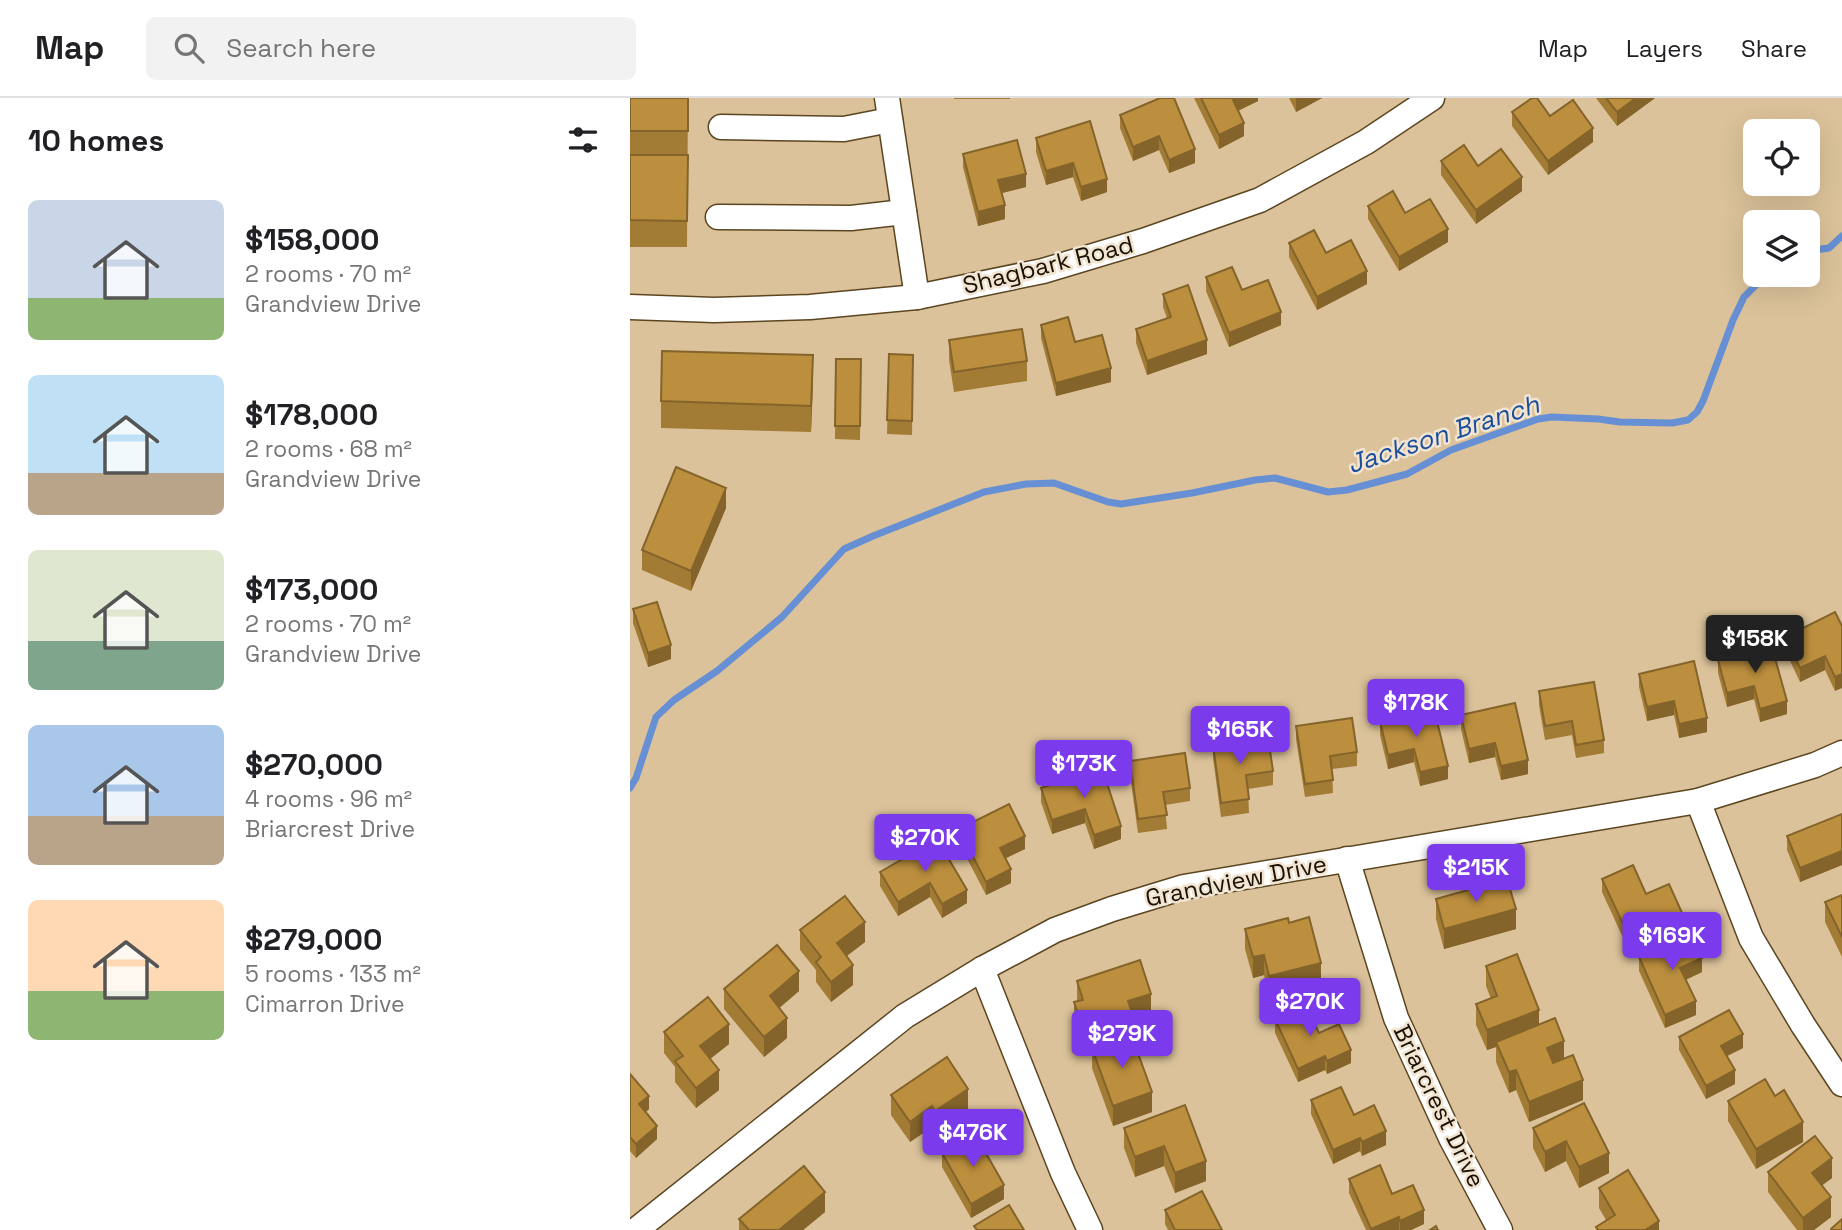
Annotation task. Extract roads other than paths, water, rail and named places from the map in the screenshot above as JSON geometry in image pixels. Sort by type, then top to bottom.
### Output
[{"type":"street","name":"Shagbark Road","points":[[630,307],[714,310],[810,307],[916,297],[1043,271],[1143,242],[1260,200],[1366,142],[1432,98]]},
{"type":"street","points":[[721,127],[844,129],[888,109],[916,297]]},
{"type":"street","points":[[718,217],[851,218],[904,212]]},
{"type":"street","name":"Grandview Drive","points":[[643,1228],[905,1016],[982,968],[1055,930],[1184,887],[1698,801],[1815,765],[1842,753]]},
{"type":"street","points":[[1698,801],[1751,938],[1842,1084]]},
{"type":"street","name":"Briarcrest Drive","points":[[1348,859],[1396,1018],[1451,1138],[1500,1230]]},
{"type":"street","points":[[982,968],[1063,1172],[1090,1230]]},
{"type":"waterway","name":"Jackson Branch","points":[[1820,249],[1829,248],[1842,236]]},
{"type":"waterway","name":"Jackson Branch","points":[[630,788],[636,778],[656,717],[674,700],[717,671],[782,617],[844,549],[873,536],[984,492],[1026,484],[1054,483],[1121,504],[1275,478],[1328,492],[1347,490],[1407,474],[1451,450],[1538,419],[1552,417],[1672,423],[1688,420],[1697,412],[1703,401],[1733,320],[1744,297],[1754,287]]}]
